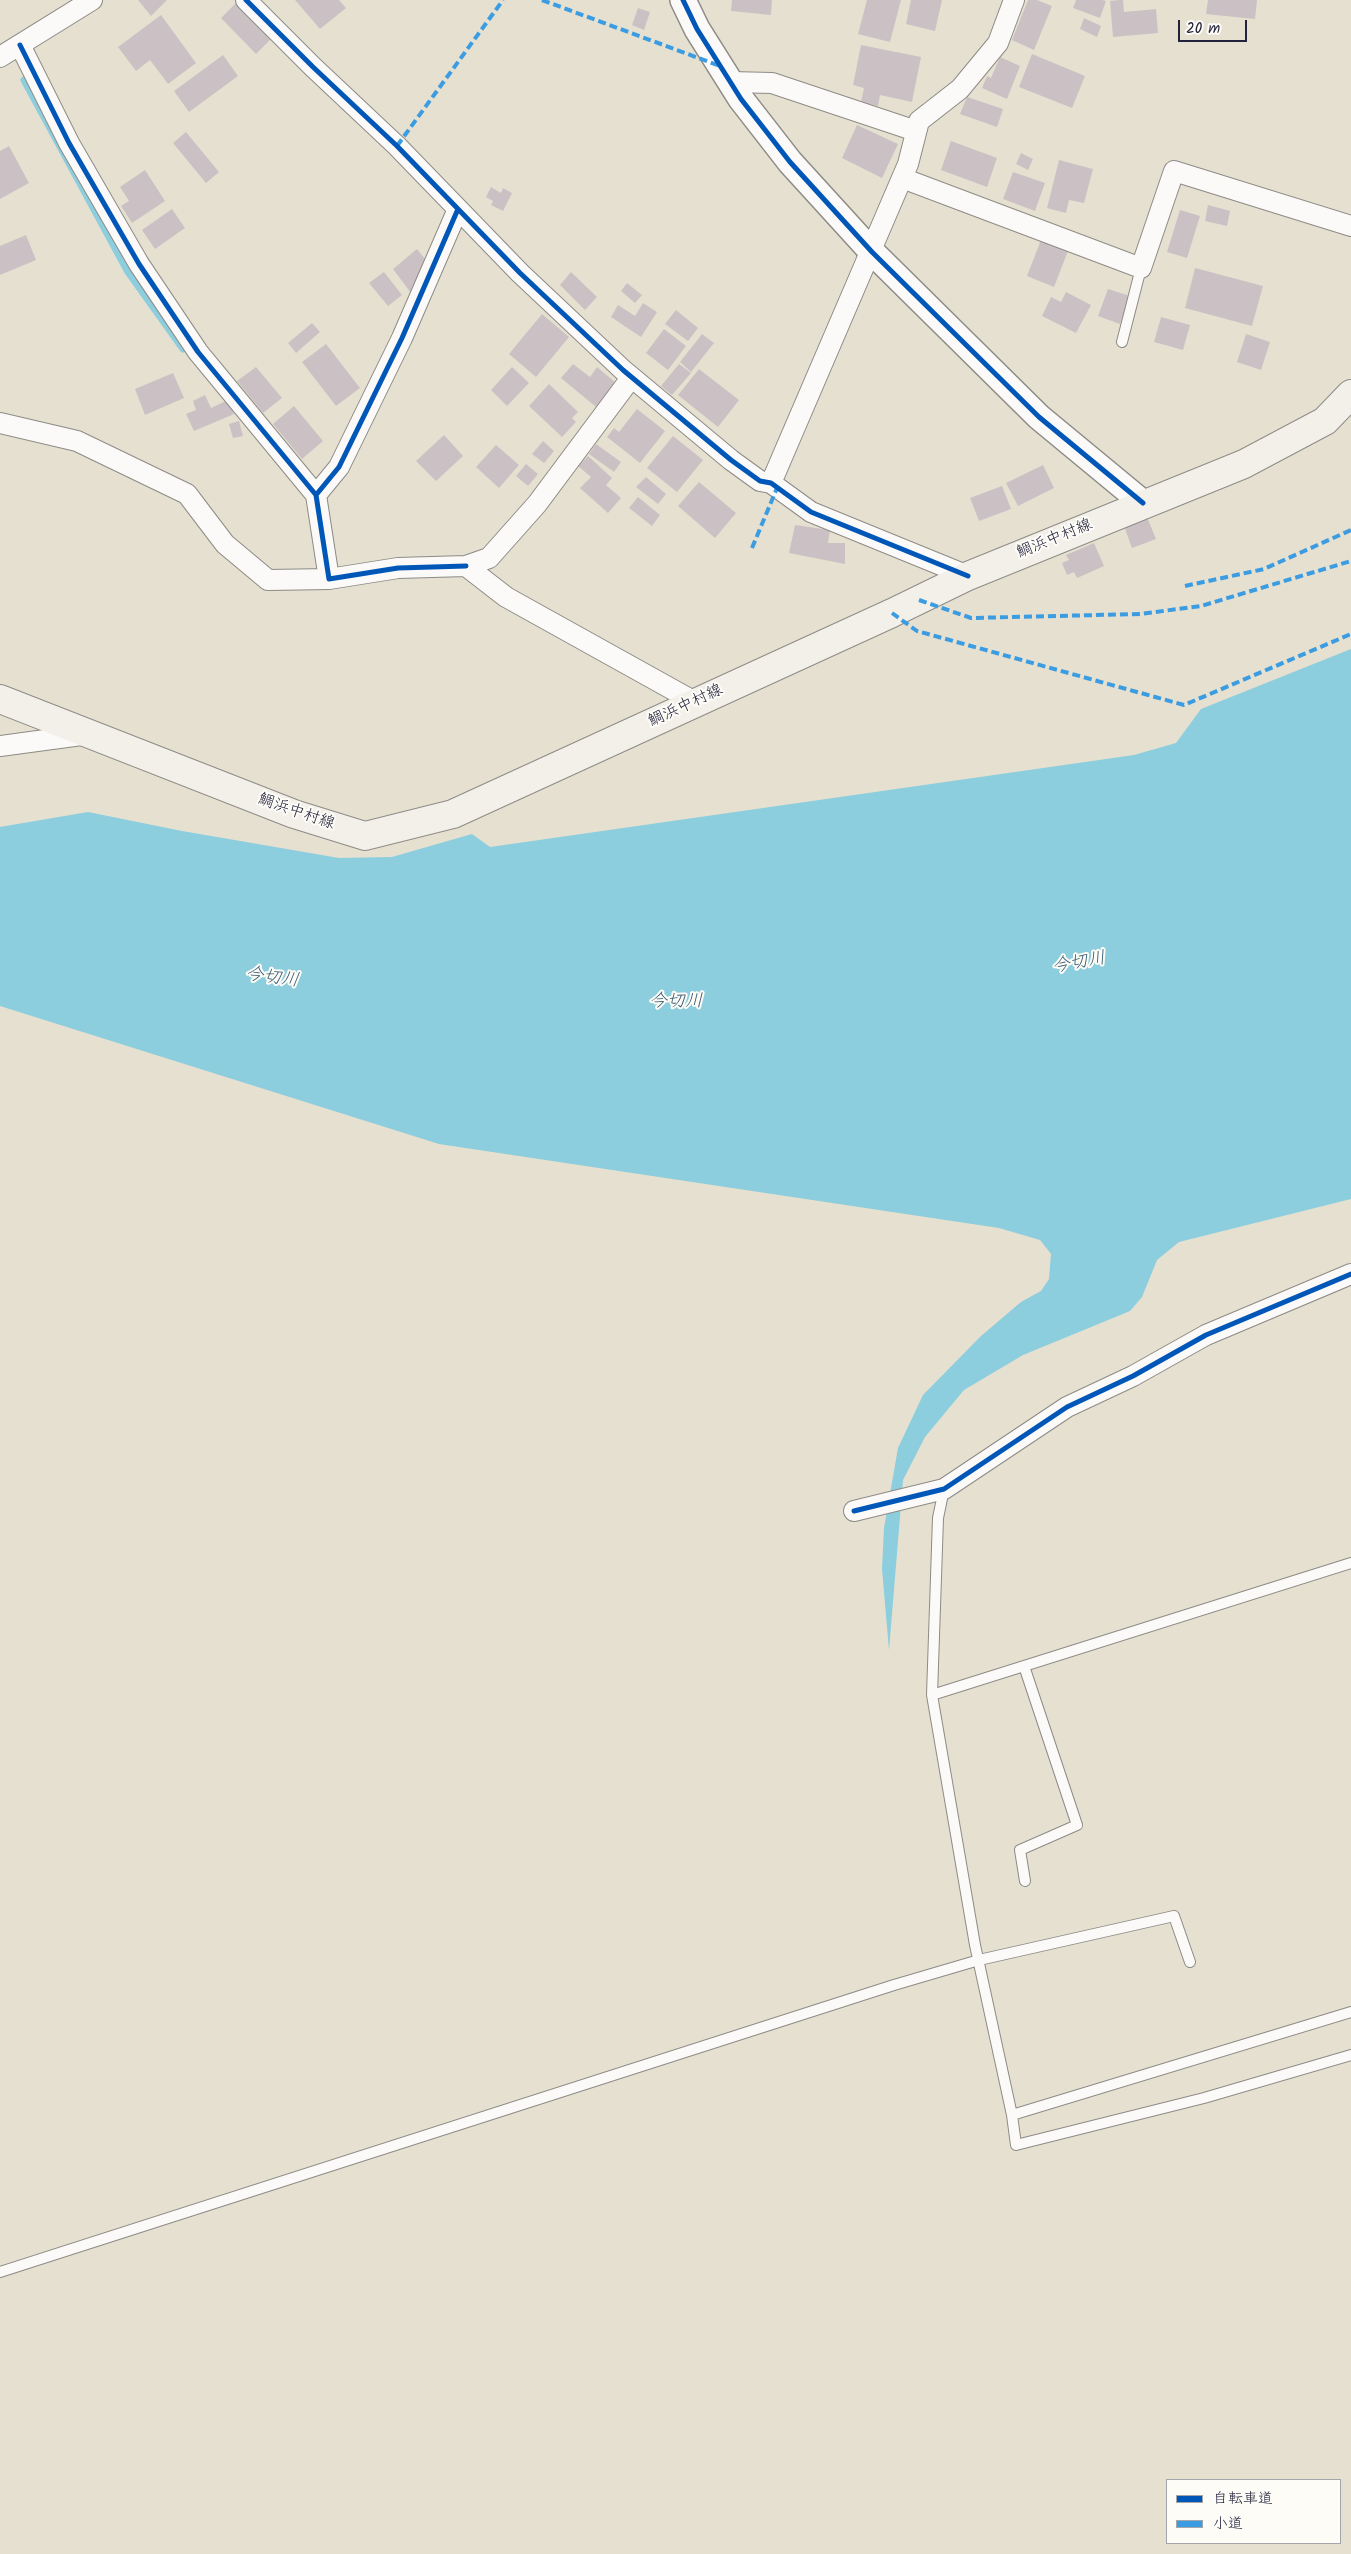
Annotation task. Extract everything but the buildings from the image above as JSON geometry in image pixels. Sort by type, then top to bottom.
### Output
[{"type":"main road","name":"鯛浜中村線","points":[[0,699],[294,814],[365,836],[453,814],[892,613],[968,576],[1142,503],[1244,464],[1324,421],[1351,394]]},
{"type":"street","points":[[92,0],[7,48],[69,143],[144,272],[198,352],[316,495],[328,578]]},
{"type":"street","points":[[246,0],[313,67],[398,146],[520,272],[631,378],[731,460],[760,481],[771,483],[811,512],[968,576]]},
{"type":"street","points":[[683,0],[730,82],[790,162],[872,252],[1038,417],[1142,503]]},
{"type":"street","points":[[771,483],[872,252],[908,164],[919,121],[960,89],[998,43],[1014,0]]},
{"type":"street","points":[[730,82],[772,83],[916,131]]},
{"type":"street","points":[[902,178],[1141,268],[1174,171],[1351,226]]},
{"type":"street","points":[[316,495],[339,467],[402,338],[458,209]]},
{"type":"street","points":[[0,423],[77,440],[187,494],[225,544],[268,580],[328,578],[398,568],[466,566],[489,558],[531,510],[631,378]]},
{"type":"street","points":[[466,566],[506,597],[695,702]]},
{"type":"street","points":[[0,746],[89,734]]},
{"type":"street","points":[[854,1511],[944,1489],[1068,1407],[1133,1376],[1206,1335],[1351,1274]]},
{"type":"lane","points":[[1122,342],[1141,268]]},
{"type":"lane","points":[[944,1489],[938,1518],[932,1694],[979,1960],[1012,2115],[1016,2145],[1204,2098],[1351,2055]]},
{"type":"lane","points":[[932,1694],[1351,1563]]},
{"type":"lane","points":[[1024,1666],[1077,1825],[1020,1850],[1025,1880]]},
{"type":"lane","points":[[0,2272],[894,1985],[979,1960],[1174,1916],[1190,1962]]},
{"type":"lane","points":[[1012,2115],[1351,2012]]},
{"type":"water","name":"今切川","points":[[1351,649],[1351,1199],[1179,1242],[1157,1260],[1142,1297],[1130,1311],[1023,1355],[964,1390],[925,1437],[903,1480],[889,1650],[882,1569],[884,1528],[898,1448],[923,1395],[981,1336],[1021,1302],[1041,1291],[1049,1279],[1051,1254],[1040,1240],[999,1228],[439,1144],[0,1006],[0,827],[88,812],[182,831],[339,858],[392,857],[472,834],[490,847],[1134,755],[1176,743],[1201,709]]},
{"type":"waterway","points":[[24,80],[128,272],[183,349]]},
{"type":"marked path","points":[[397,146],[503,0]]},
{"type":"marked path","points":[[542,0],[720,66]]},
{"type":"marked path","points":[[752,548],[777,488]]},
{"type":"marked path","points":[[1185,586],[1264,569],[1351,530]]},
{"type":"marked path","points":[[919,600],[971,618],[1140,614],[1201,606],[1351,561]]},
{"type":"marked path","points":[[892,613],[917,631],[1184,705],[1351,634]]},
{"type":"cycle path","points":[[246,0],[313,67],[397,146],[520,273],[623,370],[731,460],[760,481],[771,483],[811,512],[968,576]]},
{"type":"cycle path","points":[[683,0],[697,29],[741,99],[790,162],[872,252],[1039,417],[1143,503]]},
{"type":"cycle path","points":[[20,45],[69,143],[139,264],[198,352],[316,495]]},
{"type":"cycle path","points":[[458,209],[402,338],[339,467],[316,495],[329,579],[398,568],[466,566]]},
{"type":"cycle path","points":[[854,1511],[944,1489],[1067,1407],[1133,1376],[1206,1335],[1351,1274]]}]
